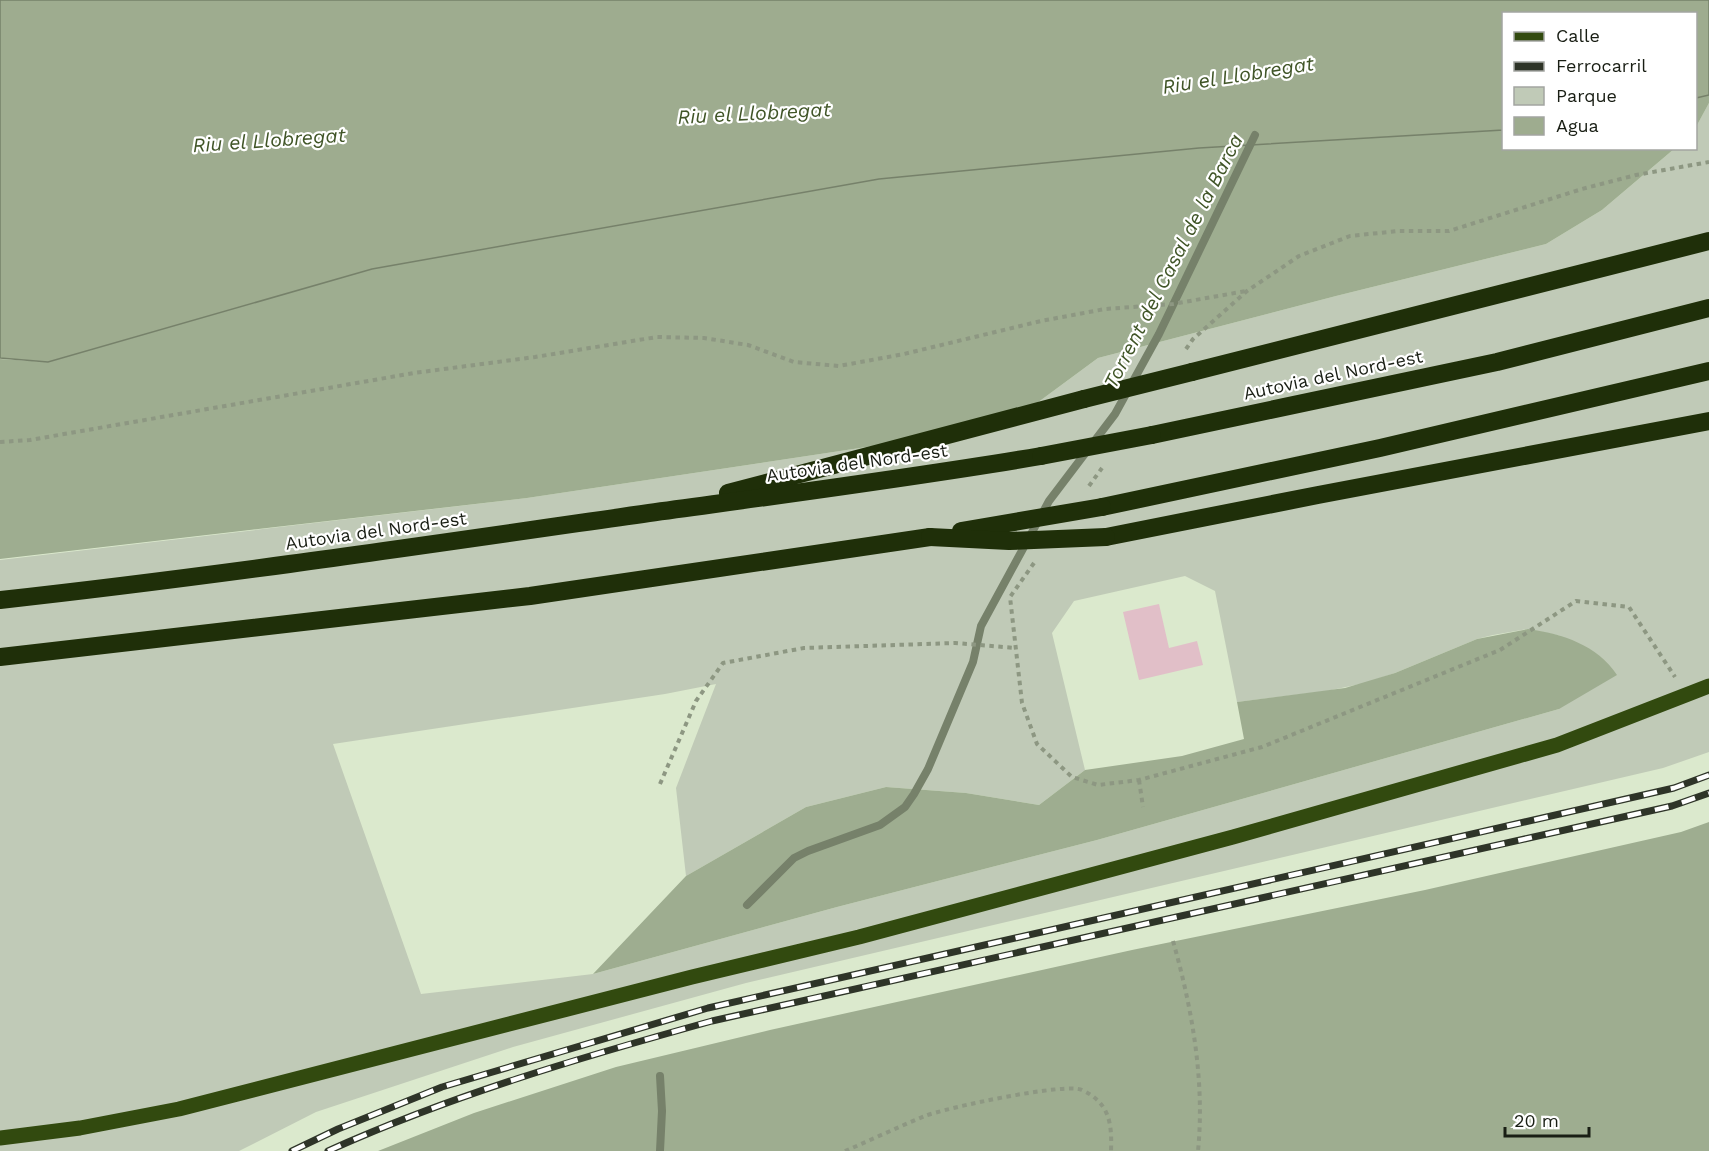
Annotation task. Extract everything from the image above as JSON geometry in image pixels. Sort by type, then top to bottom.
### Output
[{"type":"highway","points":[[648,514],[1084,399],[1709,241]]},
{"type":"highway","name":"Autovia del Nord-est","points":[[0,600],[136,585],[955,471],[1152,435],[1497,362],[1709,308]]},
{"type":"highway","points":[[0,657],[542,594],[930,537],[1102,507],[1380,448],[1709,371]]},
{"type":"highway","points":[[930,537],[1009,541],[1106,537],[1709,421]]},
{"type":"main road","points":[[0,1138],[80,1128],[179,1109],[692,977],[859,937],[1221,840],[1546,748],[1709,687]]},
{"type":"path","points":[[0,442],[30,440],[414,373],[535,357],[657,337],[704,338],[748,345],[794,362],[839,366],[904,354],[1041,321],[1094,311],[1173,304],[1247,291],[1299,256],[1350,236],[1398,231],[1449,231],[1582,189],[1636,175],[1709,162]]},
{"type":"path","points":[[660,784],[696,701],[723,663],[804,648],[955,643],[1016,648],[1022,703],[1037,744],[1072,777],[1098,785],[1139,780],[1262,747],[1500,650],[1576,601],[1629,607],[1686,695]]},
{"type":"path","points":[[1139,780],[1143,807]]},
{"type":"path","points":[[1173,941],[1184,979],[1195,1041],[1201,1121],[1198,1151]]},
{"type":"path","points":[[844,1151],[927,1115],[1007,1097],[1062,1088],[1081,1089],[1103,1105],[1112,1127],[1111,1151]]},
{"type":"green space","points":[[1709,103],[1709,752],[1663,768],[746,983],[513,1047],[316,1112],[239,1151],[0,1151],[0,560],[527,498],[1006,426],[1098,358],[1546,244],[1602,210],[1673,150],[1697,150],[1697,125]],"holes":[[[1185,576],[1215,591],[1237,702],[1327,691],[1365,683],[1477,639],[1493,635],[1528,629],[1561,636],[1559,709],[1097,840],[837,907],[593,974],[421,994],[333,744],[665,694],[716,684],[676,788],[686,876],[806,807],[886,787],[966,793],[1039,805],[1085,770],[1052,633],[1074,601]]]},
{"type":"shaded area","points":[[1709,95],[1709,103],[1697,125],[1697,98]]},
{"type":"shaded area","points":[[1502,130],[1502,150],[1673,150],[1602,210],[1546,244],[1098,358],[1006,426],[527,498],[0,559],[0,359],[48,362],[372,269],[879,179],[1199,148]]},
{"type":"shaded area","points":[[1528,629],[1554,634],[1578,643],[1600,656],[1617,675],[1559,709],[1097,840],[837,907],[593,974],[686,876],[806,807],[886,787],[966,793],[1039,805],[1085,770],[1182,756],[1244,739],[1237,702],[1345,688],[1395,673],[1477,639]]},
{"type":"shaded area","points":[[1709,822],[1709,1151],[378,1151],[474,1113],[616,1067],[770,1030],[1132,950],[1425,890],[1681,832]]},
{"type":"water","name":"Riu el Llobregat","points":[[0,0],[1709,0],[1709,95],[1697,98],[1697,12],[1502,12],[1502,130],[1199,148],[879,179],[372,269],[48,362],[0,358]]},
{"type":"building","points":[[1159,604],[1169,648],[1197,641],[1203,665],[1139,680],[1123,612]]},
{"type":"waterway","name":"Torrent del Casal de la Barca","points":[[747,905],[794,858],[880,825],[905,807],[914,794],[928,769],[973,662],[981,626],[1049,501],[1115,414],[1159,334],[1255,135]]},
{"type":"waterway","name":"Torrent del Casal de la Barca","points":[[660,1076],[662,1111],[660,1151]]},
{"type":"railway","points":[[292,1151],[338,1129],[442,1087],[708,1008],[1674,788],[1709,775]]},
{"type":"railway","points":[[328,1151],[470,1095],[566,1063],[712,1021],[1672,806],[1709,793]]}]
